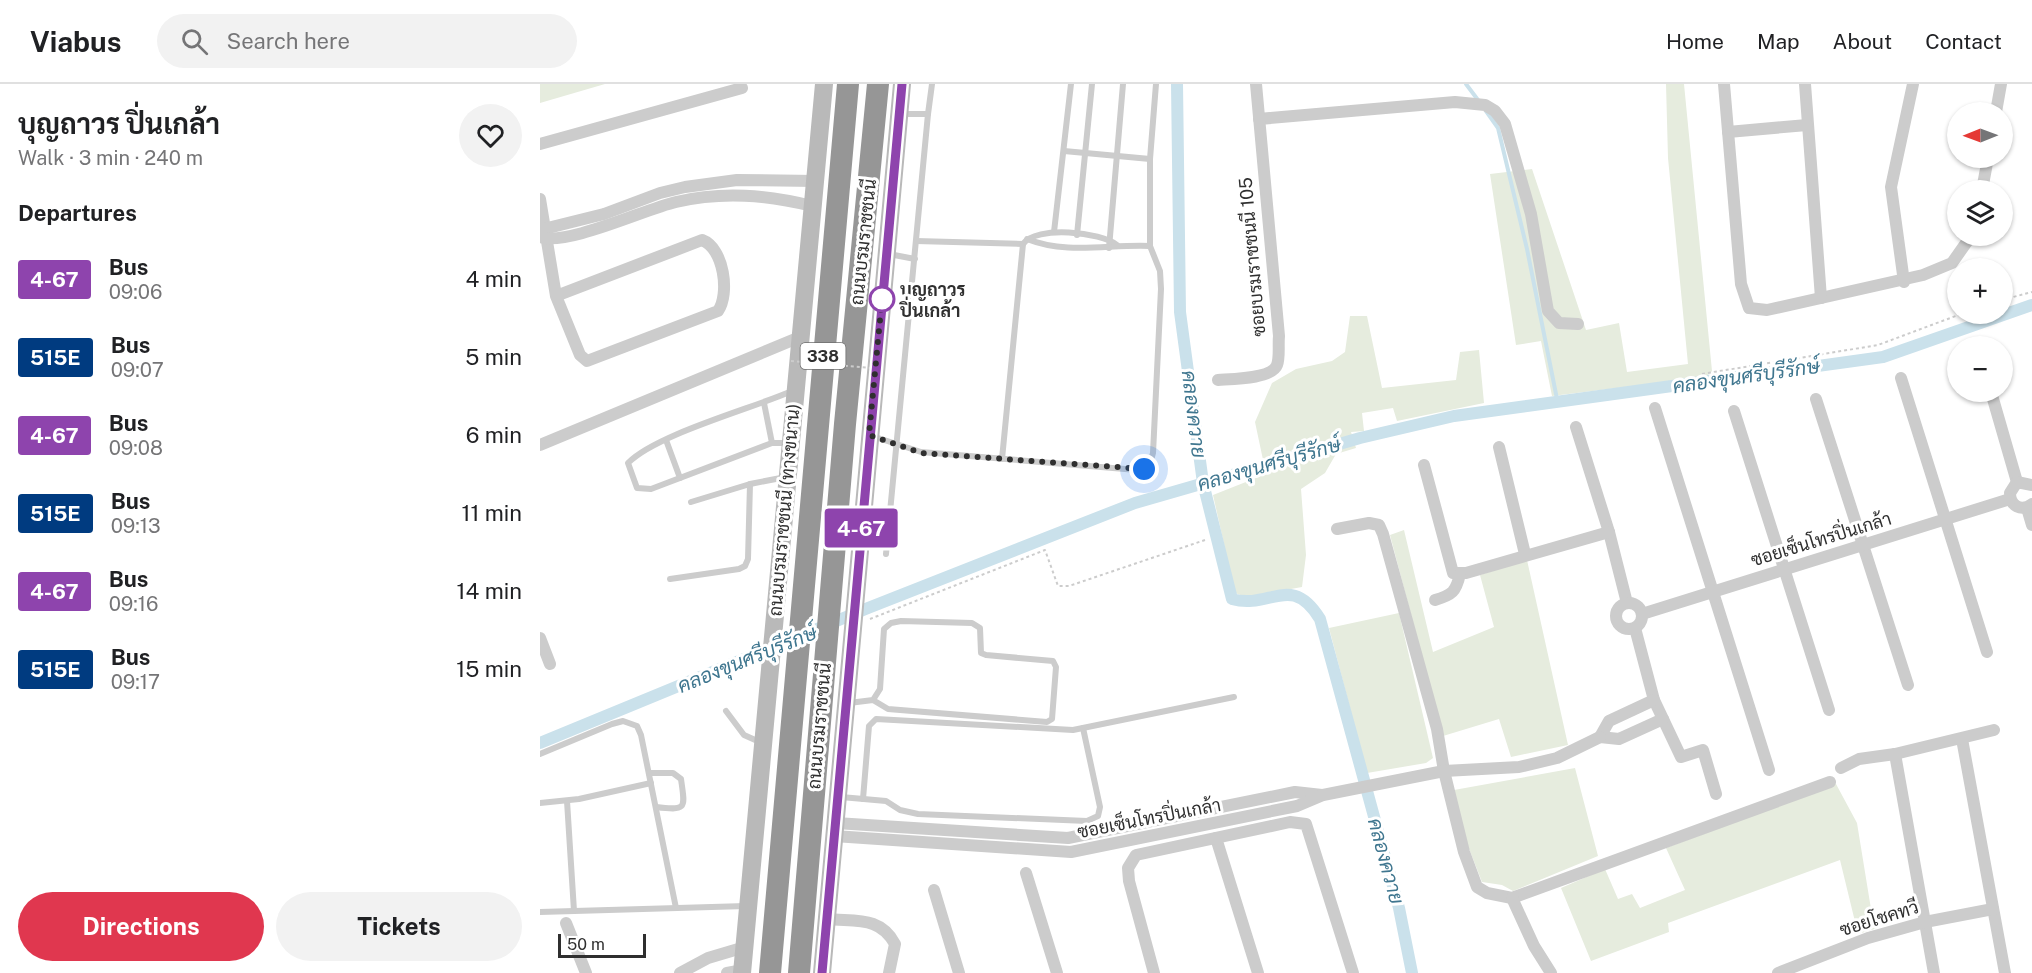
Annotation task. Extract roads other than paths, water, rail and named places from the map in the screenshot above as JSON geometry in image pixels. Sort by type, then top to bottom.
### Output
[{"type":"highway","name":"ถนนบรมราชชนนี","points":[[770,973],[798,628],[848,84]]},
{"type":"highway","name":"ถนนบรมราชชนนี","points":[[798,973],[828,612],[878,84]]},
{"type":"main road","name":"ถนนบรมราชชนนี (ทางขนาน)","points":[[737,972],[745,947],[787,477],[781,443],[795,390],[824,84]]},
{"type":"main road","points":[[822,973],[845,703],[859,625],[854,600],[902,84]]},
{"type":"street","name":"ซอยบรมราชชนนี 105","points":[[1218,380],[1256,377],[1273,370],[1277,365],[1279,336],[1256,84]]},
{"type":"street","points":[[1724,84],[1741,284],[1744,300],[1749,308],[1767,310],[1904,282],[1952,262],[1964,246]]},
{"type":"street","points":[[1805,84],[1821,298]]},
{"type":"street","points":[[1904,282],[1891,187],[1913,84]]},
{"type":"street","points":[[1998,102],[2001,84]]},
{"type":"street","points":[[540,144],[742,88]]},
{"type":"street","points":[[1259,119],[1455,102],[1480,104],[1495,111],[1505,124],[1531,214],[1548,311],[1558,323],[1578,324]]},
{"type":"street","points":[[1728,132],[1807,125]]},
{"type":"street","points":[[771,197],[772,178]]},
{"type":"street","points":[[543,233],[660,193],[685,187],[772,178],[816,181]]},
{"type":"street","points":[[543,233],[599,226],[682,200],[735,195],[771,197],[812,206]]},
{"type":"street","points":[[540,199],[543,233],[556,296],[580,355],[587,361],[718,311],[722,302],[722,262],[713,248],[702,240],[556,296]]},
{"type":"street","points":[[540,445],[800,337]]},
{"type":"street","points":[[1901,378],[1987,652]]},
{"type":"street","points":[[1816,399],[1908,685]]},
{"type":"street","points":[[1994,402],[2018,482]]},
{"type":"street","points":[[1655,408],[1769,770]]},
{"type":"street","points":[[1734,411],[1829,710]]},
{"type":"street","points":[[1576,427],[1609,532],[1627,603]]},
{"type":"street","points":[[1498,447],[1525,554]]},
{"type":"street","points":[[1424,465],[1453,573],[1460,574],[1609,532]]},
{"type":"street","points":[[2018,482],[2032,485]]},
{"type":"street","points":[[2018,482],[2011,489],[2010,499],[2018,507],[2029,506],[2032,525]]},
{"type":"street","name":"ซอยเซ็นโทรปิ่นเกล้า","points":[[1642,614],[2010,499]]},
{"type":"street","points":[[1337,529],[1369,523],[1379,525],[1383,534],[1437,729],[1444,771],[1464,852],[1477,887],[1487,893],[1512,898],[1830,782]]},
{"type":"street","points":[[1435,600],[1450,595],[1457,589],[1460,574]]},
{"type":"street","points":[[1627,603],[1639,606],[1642,614],[1641,622],[1635,628],[1626,629],[1617,620],[1619,607],[1627,603]]},
{"type":"street","points":[[1635,628],[1654,700],[1662,719],[1681,757],[1703,750],[1716,794]]},
{"type":"street","points":[[540,638],[550,664]]},
{"type":"street","name":"ซอยเซ็นโทรปิ่นเกล้า","points":[[835,829],[1068,838],[1296,792],[1323,795],[1444,771],[1519,767],[1557,758],[1600,737],[1609,721],[1654,700]]},
{"type":"street","name":"ซอยเซ็นโทรปิ่นเกล้า","points":[[1600,737],[1619,740],[1662,719]]},
{"type":"street","points":[[1841,768],[1859,759],[1895,754],[1994,730]]},
{"type":"street","points":[[1962,739],[2005,973]]},
{"type":"street","points":[[1895,754],[1934,973]]},
{"type":"street","points":[[1154,973],[1129,881],[1128,868],[1136,855],[1290,822],[1306,825],[1353,973]]},
{"type":"street","points":[[1216,838],[1258,973]]},
{"type":"street","points":[[1026,873],[1057,973]]},
{"type":"street","points":[[934,890],[959,973]]},
{"type":"street","points":[[1512,898],[1534,946],[1551,973]]},
{"type":"street","name":"ซอยโชคทวี","points":[[1778,973],[1868,938],[1925,922],[1993,909]]},
{"type":"street","points":[[827,919],[878,924],[888,931],[895,944],[889,973]]},
{"type":"street","points":[[566,922],[586,973]]},
{"type":"street","points":[[691,972],[708,958],[745,947]]},
{"type":"lane","points":[[886,554],[932,84]]},
{"type":"lane","points":[[1054,232],[1071,84]]},
{"type":"lane","points":[[1077,235],[1092,84]]},
{"type":"lane","points":[[1108,248],[1123,84]]},
{"type":"lane","points":[[869,435],[921,453],[1137,470],[1150,464],[1155,431],[1161,289],[1160,271],[1150,246],[1150,159],[1156,84]]},
{"type":"lane","points":[[900,114],[928,114]]},
{"type":"lane","points":[[1064,151],[1150,159]]},
{"type":"lane","points":[[1025,242],[1038,234],[1054,232],[1109,238],[1116,245]]},
{"type":"lane","points":[[916,241],[1025,242],[1108,248],[1116,245],[1150,246]]},
{"type":"lane","points":[[1002,459],[1025,242]]},
{"type":"lane","points":[[886,253],[915,259]]},
{"type":"lane","points":[[764,403],[781,443],[651,489],[637,488],[628,463],[639,452],[795,390]]},
{"type":"lane","points":[[666,440],[680,478]]},
{"type":"lane","points":[[691,502],[750,484],[787,477]]},
{"type":"lane","points":[[670,579],[739,569],[745,566],[748,559],[750,484]]},
{"type":"lane","points":[[845,703],[873,700],[888,709],[1047,722],[1052,719],[1056,668],[1053,661],[1042,658],[986,656],[981,653],[980,628],[972,623],[901,621],[891,623],[884,629],[880,689],[873,700]]},
{"type":"lane","points":[[863,799],[869,726],[876,719],[1059,730],[1083,728],[1234,697]]},
{"type":"lane","points":[[726,711],[744,735],[762,744]]},
{"type":"lane","points":[[540,754],[612,724],[631,722],[637,726],[641,735],[676,908]]},
{"type":"lane","points":[[837,797],[886,801],[900,810],[918,814],[1087,821],[1098,816],[1100,807],[1083,728]]},
{"type":"lane","points":[[649,773],[673,773],[681,779],[684,804],[682,808],[678,810],[656,807]]},
{"type":"lane","points":[[540,803],[567,801],[651,783]]},
{"type":"lane","points":[[567,801],[574,911]]},
{"type":"lane","points":[[540,912],[748,906]]},
{"type":"waterway","name":"คลองควาย","points":[[1177,84],[1180,312],[1203,483],[1232,599],[1246,601],[1289,595],[1309,605],[1320,619],[1399,908],[1412,973]]},
{"type":"waterway","points":[[1466,84],[1478,100]]},
{"type":"waterway","points":[[1486,111],[1498,128],[1527,249],[1558,404]]},
{"type":"waterway","name":"คลองขุนศรีบุรีรักษ์","points":[[540,743],[868,608],[1135,503],[1360,438],[1454,416],[1883,357],[2032,305]]},
{"type":"place","name":"บุญถาวร ปิ่นเกล้า","points":[[882,299]]}]
